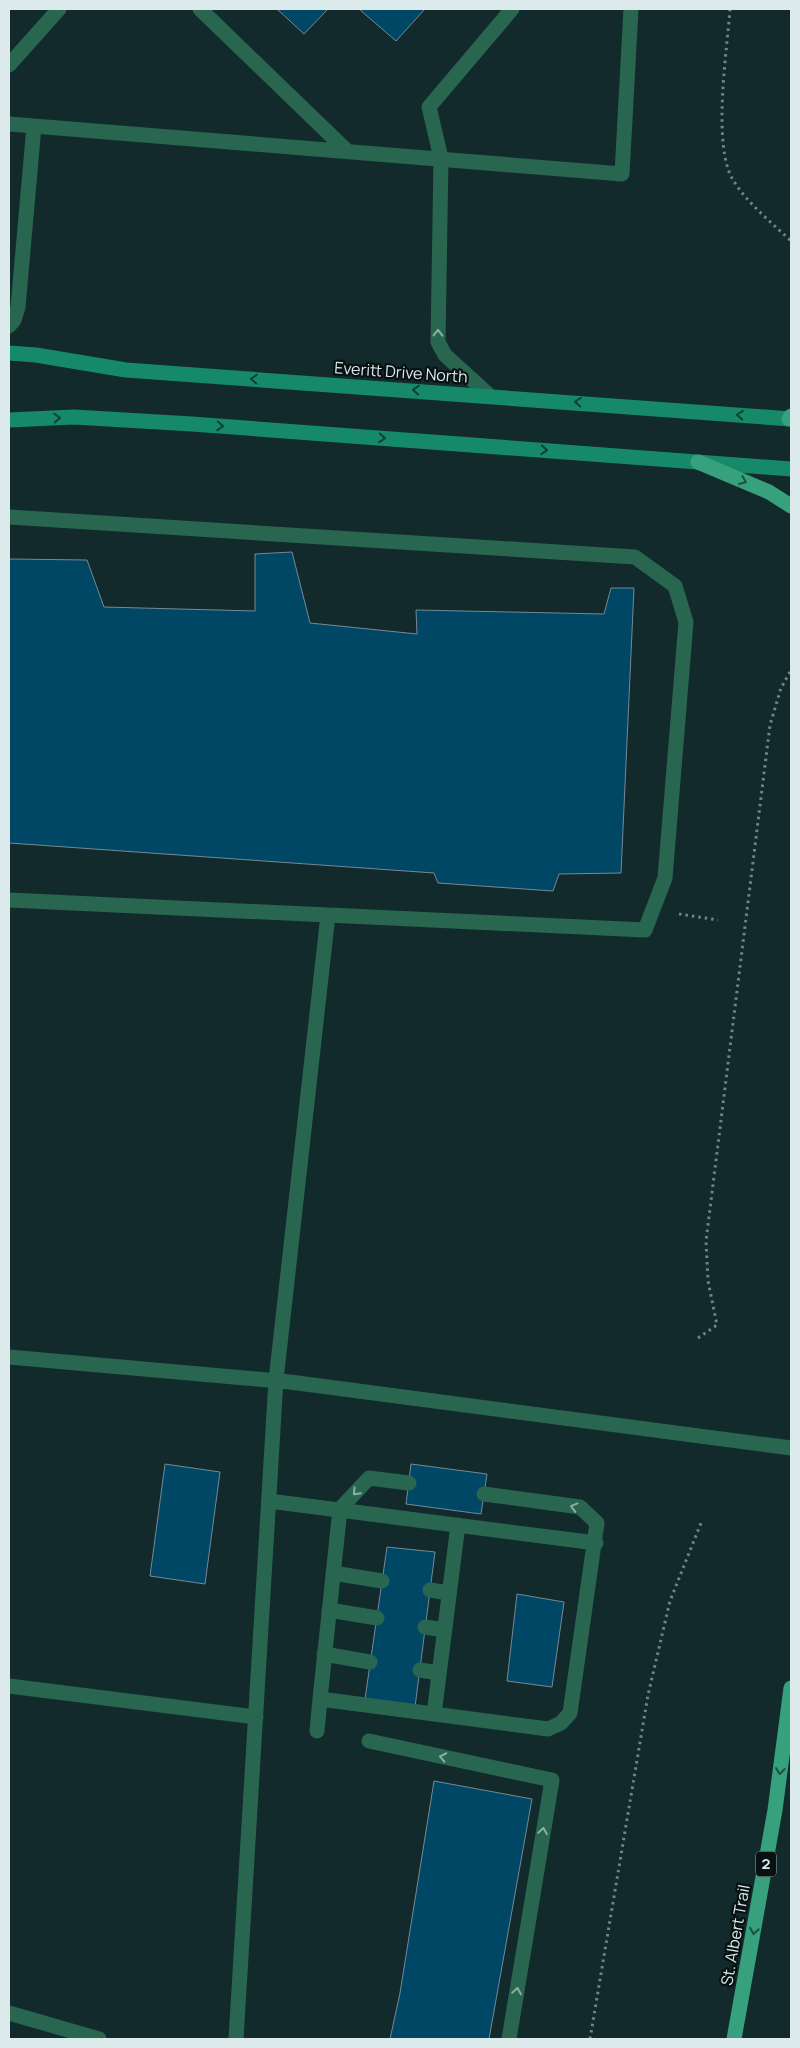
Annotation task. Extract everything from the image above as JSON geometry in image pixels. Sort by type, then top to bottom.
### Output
[{"type":"main road","points":[[698,462],[769,492],[791,506]]},
{"type":"main road","name":"St. Albert Trail","points":[[734,2039],[775,1810],[791,1688]]},
{"type":"street","name":"Everitt Drive North","points":[[9,353],[134,370],[790,418]]},
{"type":"street","points":[[9,420],[74,417],[172,423],[791,469]]},
{"type":"lane","points":[[9,65],[16,48],[59,9]]},
{"type":"lane","points":[[200,9],[346,150]]},
{"type":"lane","points":[[489,395],[445,355],[438,342],[441,158],[429,107],[512,9]]},
{"type":"lane","points":[[9,124],[622,174],[631,9]]},
{"type":"lane","points":[[9,326],[14,320],[18,307],[34,126]]},
{"type":"lane","points":[[9,517],[635,558],[675,586],[686,622],[665,878],[645,930],[9,900]]},
{"type":"lane","points":[[236,2039],[276,1380],[328,915]]},
{"type":"lane","points":[[9,1357],[276,1380],[791,1448]]},
{"type":"lane","points":[[317,1731],[340,1509],[369,1478],[409,1483]]},
{"type":"lane","points":[[320,1699],[548,1728],[562,1723],[570,1713],[596,1543],[597,1524],[580,1507],[484,1494]]},
{"type":"lane","points":[[269,1501],[596,1543]]},
{"type":"lane","points":[[434,1714],[458,1525]]},
{"type":"lane","points":[[333,1574],[382,1581]]},
{"type":"lane","points":[[430,1590],[449,1593]]},
{"type":"lane","points":[[329,1610],[377,1618]]},
{"type":"lane","points":[[425,1627],[444,1630]]},
{"type":"lane","points":[[324,1654],[370,1662]]},
{"type":"lane","points":[[420,1670],[439,1674]]},
{"type":"lane","points":[[9,1686],[256,1717]]},
{"type":"lane","points":[[369,1741],[552,1780],[509,2039]]},
{"type":"lane","points":[[9,2013],[99,2039]]},
{"type":"path","points":[[730,9],[721,138],[726,166],[746,197],[791,241]]},
{"type":"path","points":[[698,1338],[717,1325],[708,1281],[706,1240],[770,725],[781,688],[791,670]]},
{"type":"path","points":[[645,930],[680,913],[718,920]]},
{"type":"path","points":[[590,2039],[648,1695],[659,1642],[670,1601],[702,1523]]},
{"type":"building","points":[[277,9],[328,9],[304,34]]},
{"type":"building","points":[[359,9],[425,9],[396,41]]},
{"type":"building","points":[[292,552],[310,623],[417,634],[416,610],[604,614],[611,588],[634,588],[621,873],[559,874],[553,891],[438,883],[434,873],[9,843],[9,559],[87,560],[104,607],[255,611],[255,554]]},
{"type":"building","points":[[165,1464],[220,1472],[205,1584],[150,1576]]},
{"type":"building","points":[[411,1464],[487,1474],[481,1514],[406,1504]]},
{"type":"building","points":[[387,1547],[435,1552],[415,1707],[365,1699]]},
{"type":"building","points":[[517,1594],[564,1602],[552,1687],[507,1681]]},
{"type":"building","points":[[434,1781],[532,1799],[489,2039],[390,2039],[400,1993]]}]
